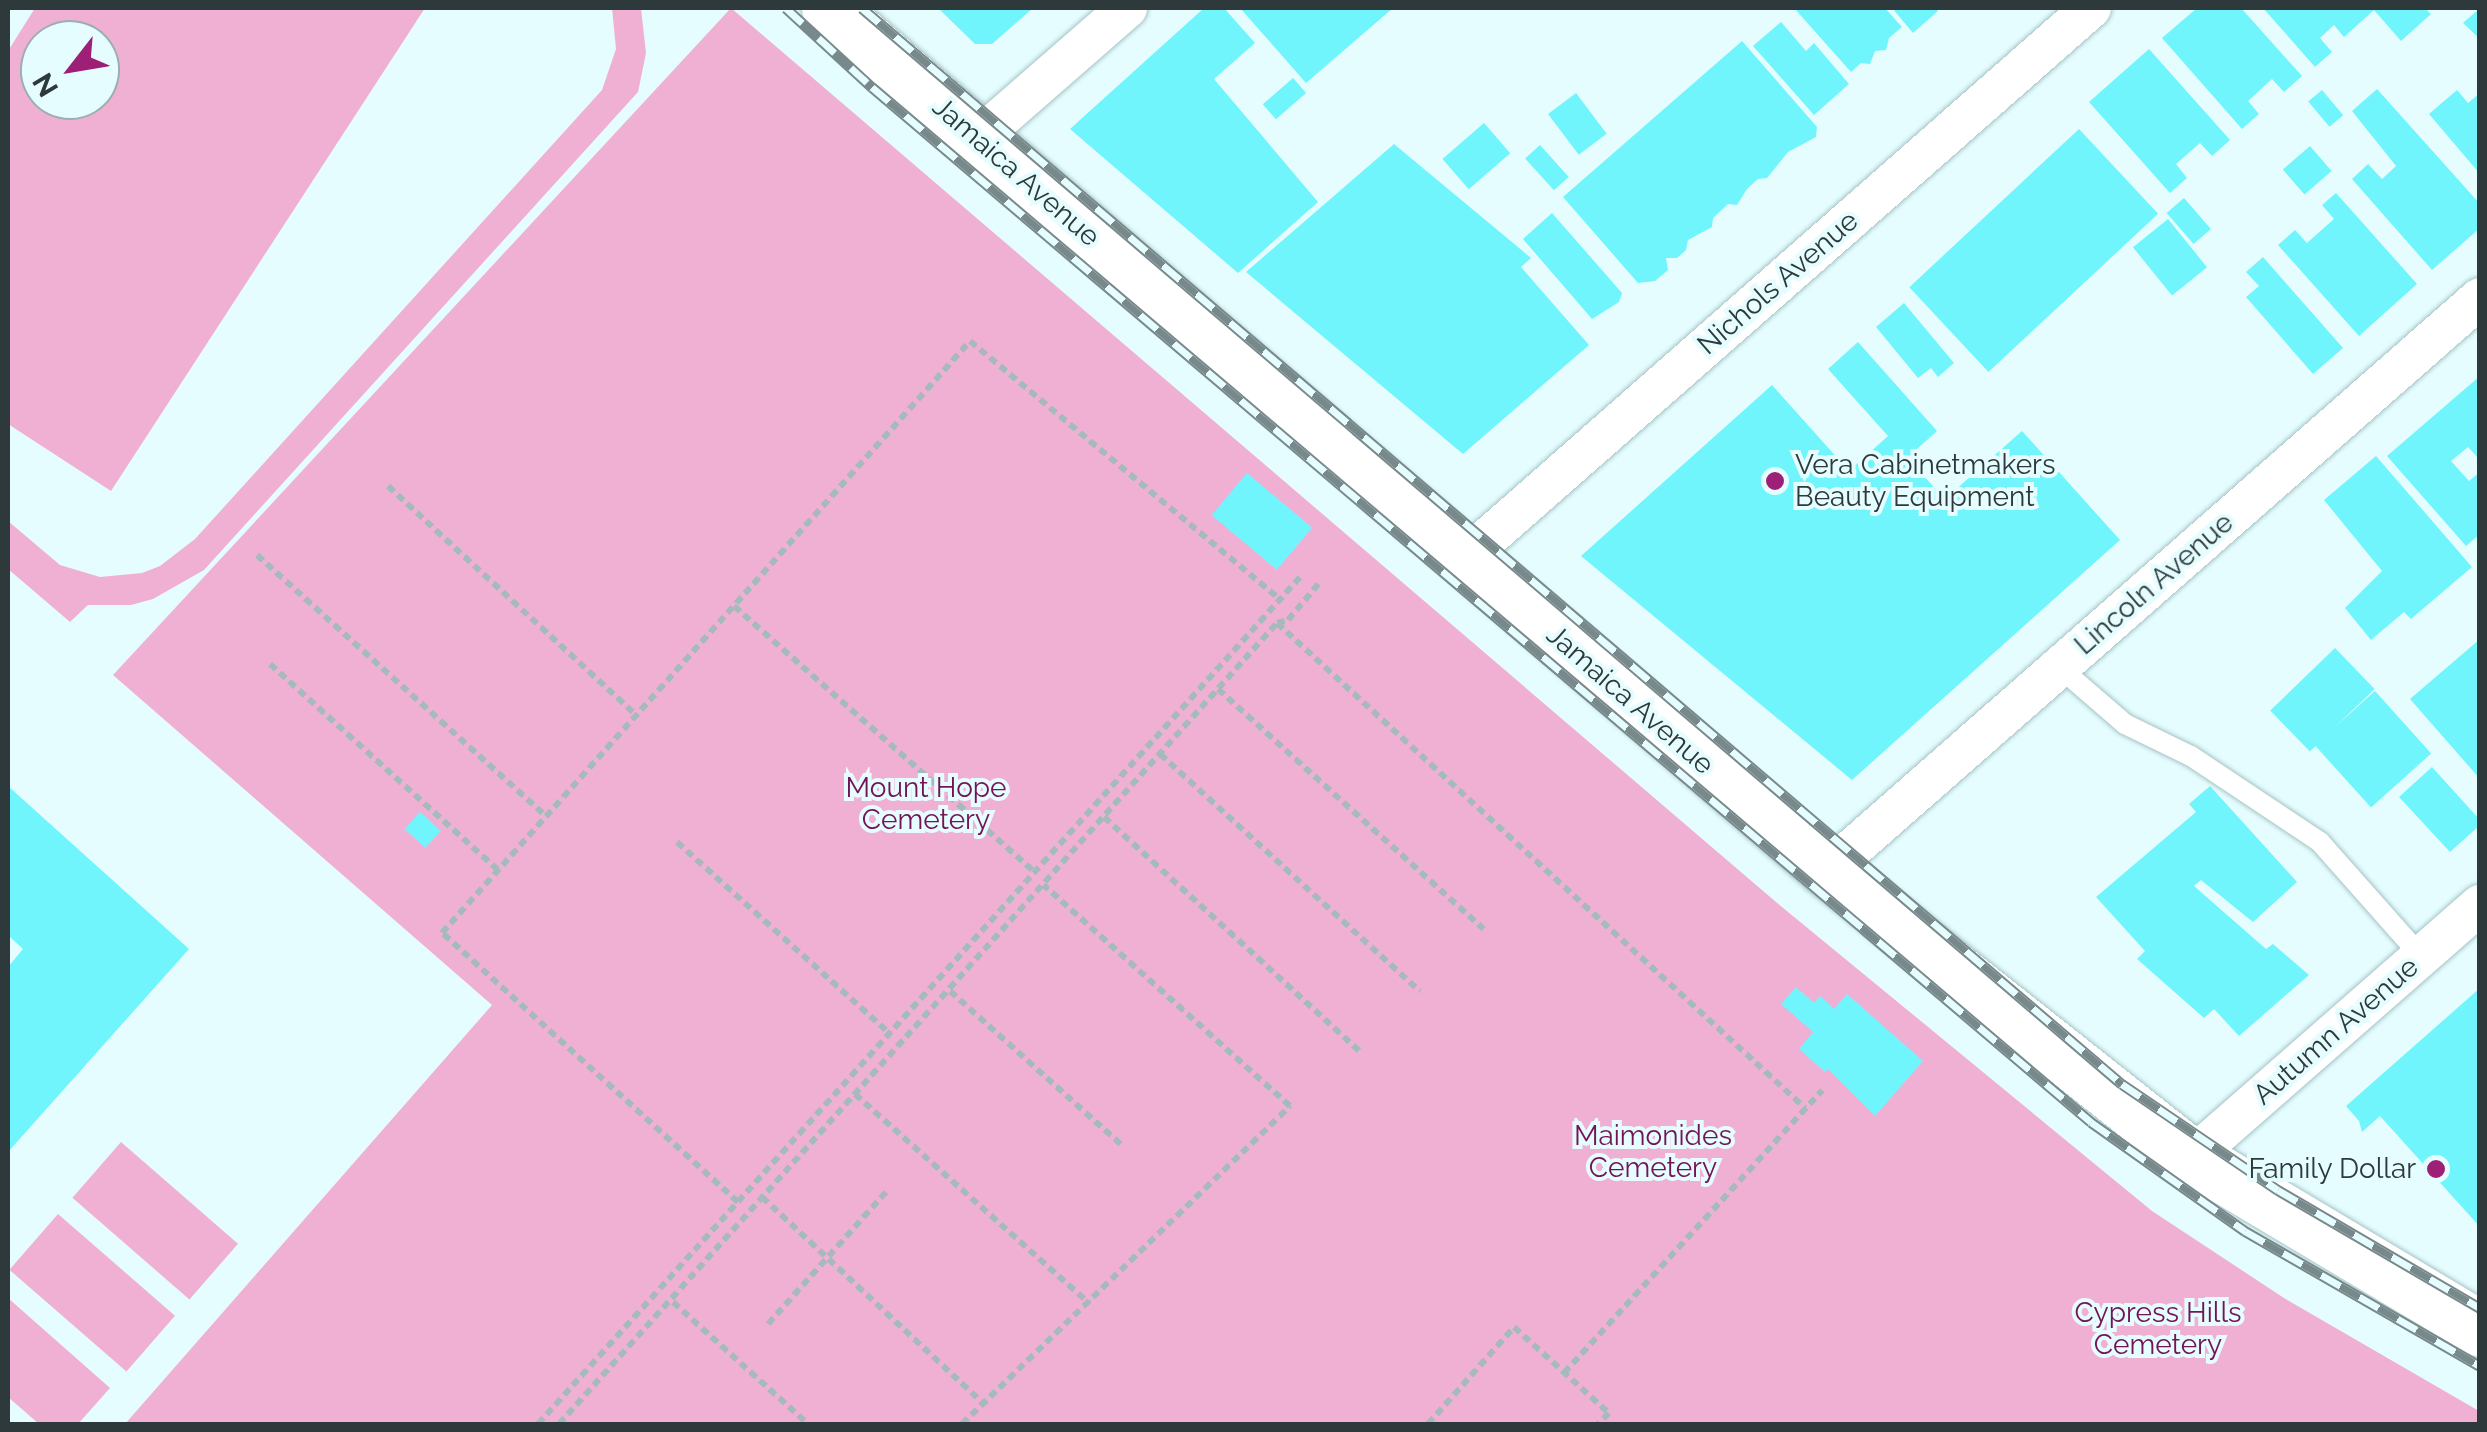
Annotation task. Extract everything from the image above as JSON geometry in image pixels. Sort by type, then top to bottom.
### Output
[{"type":"main road","name":"Jamaica Avenue","points":[[828,8],[1828,870],[2192,1157],[2480,1329]]},
{"type":"street","points":[[977,139],[1126,8]]},
{"type":"street","name":"Nichols Avenue","points":[[1464,558],[2092,8]]},
{"type":"street","name":"Lincoln Avenue","points":[[1828,870],[2480,298]]},
{"type":"street","name":"Autumn Avenue","points":[[2192,1157],[2480,905]]},
{"type":"lane","points":[[2060,667],[2125,724],[2191,756],[2320,842],[2421,956]]},
{"type":"path","points":[[738,1202],[442,933],[970,341],[1280,599]]},
{"type":"path","points":[[388,486],[636,716]]},
{"type":"path","points":[[257,555],[546,816]]},
{"type":"path","points":[[538,1424],[1300,576]]},
{"type":"path","points":[[559,1424],[1277,623],[1288,620],[1321,581]]},
{"type":"path","points":[[734,606],[1035,872]]},
{"type":"path","points":[[1277,623],[1805,1108]]},
{"type":"path","points":[[270,664],[498,870]]},
{"type":"path","points":[[1218,689],[1484,928]]},
{"type":"path","points":[[1160,754],[1420,991]]},
{"type":"path","points":[[1104,818],[1362,1053]]},
{"type":"path","points":[[677,842],[890,1034]]},
{"type":"path","points":[[962,1424],[1290,1106],[1044,886]]},
{"type":"path","points":[[950,991],[1124,1147]]},
{"type":"path","points":[[1564,1373],[1822,1090]]},
{"type":"path","points":[[856,1094],[1089,1303]]},
{"type":"path","points":[[768,1324],[888,1190]]},
{"type":"path","points":[[762,1197],[984,1404]]},
{"type":"path","points":[[672,1302],[808,1424]]},
{"type":"path","points":[[1428,1424],[1514,1327],[1608,1413],[1598,1424]]},
{"type":"green space","points":[[35,8],[425,8],[111,491],[8,424],[8,51],[20,32],[20,120],[120,120],[120,20],[27,20]]},
{"type":"green space","points":[[612,8],[641,8],[646,53],[638,92],[204,570],[153,599],[131,605],[88,605],[70,622],[8,569],[8,521],[60,565],[100,577],[142,573],[160,566],[195,539],[602,90],[616,49]]},
{"type":"green space","name":"Mount Hope Cemetery","points":[[731,8],[1776,902],[2152,1211],[2284,1298],[2479,1411],[2479,1424],[125,1424],[492,1005],[113,675]]},
{"type":"green space","points":[[121,1142],[238,1244],[189,1300],[72,1198]]},
{"type":"green space","points":[[58,1214],[175,1316],[126,1372],[9,1270]]},
{"type":"green space","points":[[8,1298],[110,1388],[78,1424],[39,1424],[8,1397]]},
{"type":"building","points":[[938,8],[1033,8],[992,44],[975,44]]},
{"type":"building","points":[[1204,8],[1224,8],[1255,43],[1214,79],[1318,202],[1238,273],[1070,129]]},
{"type":"building","points":[[1240,8],[1393,8],[1306,83]]},
{"type":"building","points":[[1794,8],[1885,8],[1902,27],[1889,38],[1886,50],[1875,51],[1870,64],[1861,63],[1851,72]]},
{"type":"building","points":[[1892,8],[1935,8],[1938,11],[1913,33]]},
{"type":"building","points":[[2197,8],[2241,8],[2302,76],[2284,92],[2272,79],[2248,101],[2259,114],[2242,129],[2162,38]]},
{"type":"building","points":[[2263,8],[2425,8],[2431,14],[2401,41],[2374,10],[2344,37],[2334,25],[2320,38],[2332,52],[2315,67]]},
{"type":"building","points":[[2480,8],[2480,39],[2463,23]]},
{"type":"building","points":[[1781,22],[1806,51],[1814,43],[1849,84],[1814,115],[1753,46]]},
{"type":"building","points":[[1742,41],[1817,127],[1816,137],[1788,152],[1767,178],[1758,179],[1747,189],[1737,205],[1728,204],[1713,218],[1712,227],[1688,240],[1686,250],[1677,258],[1666,258],[1668,270],[1655,281],[1638,283],[1563,197]]},
{"type":"building","points":[[2149,49],[2230,140],[2212,156],[2200,143],[2176,164],[2187,178],[2170,193],[2089,102]]},
{"type":"building","points":[[1293,78],[1306,93],[1276,119],[1263,104]]},
{"type":"building","points":[[2377,89],[2480,204],[2480,228],[2432,270],[2352,179],[2368,164],[2382,179],[2396,166],[2352,111]]},
{"type":"building","points":[[2322,90],[2343,115],[2329,127],[2308,102]]},
{"type":"building","points":[[2457,90],[2468,103],[2480,93],[2480,174],[2429,114]]},
{"type":"building","points":[[1576,93],[1607,134],[1579,155],[1548,114]]},
{"type":"building","points":[[1484,123],[1510,153],[1469,189],[1442,159]]},
{"type":"building","points":[[2079,129],[2158,214],[1988,372],[1909,287]]},
{"type":"building","points":[[1394,144],[1531,258],[1521,267],[1589,345],[1463,454],[1246,272]]},
{"type":"building","points":[[1540,145],[1569,177],[1554,190],[1525,158]]},
{"type":"building","points":[[2310,146],[2332,171],[2304,195],[2283,170]]},
{"type":"building","points":[[2336,193],[2417,284],[2359,336],[2278,245],[2295,230],[2307,243],[2334,219],[2322,205]]},
{"type":"building","points":[[2184,198],[2211,229],[2194,244],[2167,213]]},
{"type":"building","points":[[1552,213],[1622,293],[1619,302],[1592,319],[1523,239]]},
{"type":"building","points":[[2168,219],[2207,267],[2172,296],[2133,247]]},
{"type":"building","points":[[2263,257],[2343,348],[2313,374],[2246,297],[2259,286],[2246,272]]},
{"type":"building","points":[[1904,303],[1954,363],[1938,377],[1931,368],[1918,378],[1876,327]]},
{"type":"building","points":[[1858,342],[1937,431],[1907,458],[1945,499],[2022,431],[2120,540],[1852,780],[1581,556],[1772,385],[1849,471],[1888,436],[1828,369]]},
{"type":"building","points":[[2480,376],[2480,460],[2468,447],[2451,461],[2469,481],[2480,472],[2480,534],[2466,546],[2387,456]]},
{"type":"building","points":[[2376,456],[2472,567],[2411,619],[2404,612],[2371,640],[2345,608],[2382,571],[2324,500]]},
{"type":"building","points":[[1247,473],[1312,528],[1277,570],[1212,515]]},
{"type":"building","points":[[2480,639],[2480,779],[2410,699]]},
{"type":"building","points":[[2335,648],[2375,689],[2310,752],[2270,711]]},
{"type":"building","points":[[2375,691],[2431,753],[2371,808],[2315,745]]},
{"type":"building","points":[[2432,767],[2480,820],[2480,825],[2450,852],[2399,797]]},
{"type":"building","points":[[8,786],[189,949],[8,1152],[8,967],[23,949],[8,935]]},
{"type":"building","points":[[2210,786],[2297,882],[2253,922],[2201,880],[2194,886],[2266,949],[2273,944],[2309,975],[2239,1036],[2214,1009],[2204,1018],[2137,959],[2145,951],[2096,897],[2196,812],[2189,804]]},
{"type":"building","points":[[420,812],[441,831],[425,848],[405,829]]},
{"type":"building","points":[[1796,987],[1814,1003],[1820,996],[1834,1009],[1847,994],[1923,1061],[1875,1116],[1828,1069],[1825,1072],[1799,1049],[1813,1032],[1781,1004]]},
{"type":"building","points":[[2480,988],[2480,1227],[2380,1116],[2362,1132],[2359,1121],[2346,1106]]},
{"type":"railway","points":[[786,8],[872,87],[2091,1122],[2245,1231],[2480,1366]]},
{"type":"railway","points":[[862,8],[2122,1084],[2278,1190],[2480,1308]]},
{"type":"place","name":"Vera Cabinetmakers Beauty Equipment","points":[[1775,481]]},
{"type":"place","name":"Family Dollar","points":[[2436,1169]]},
{"type":"park label","name":"Maimonides Cemetery","points":[[1653,1152]]},
{"type":"park label","name":"Cypress Hills Cemetery","points":[[2158,1329]]}]
